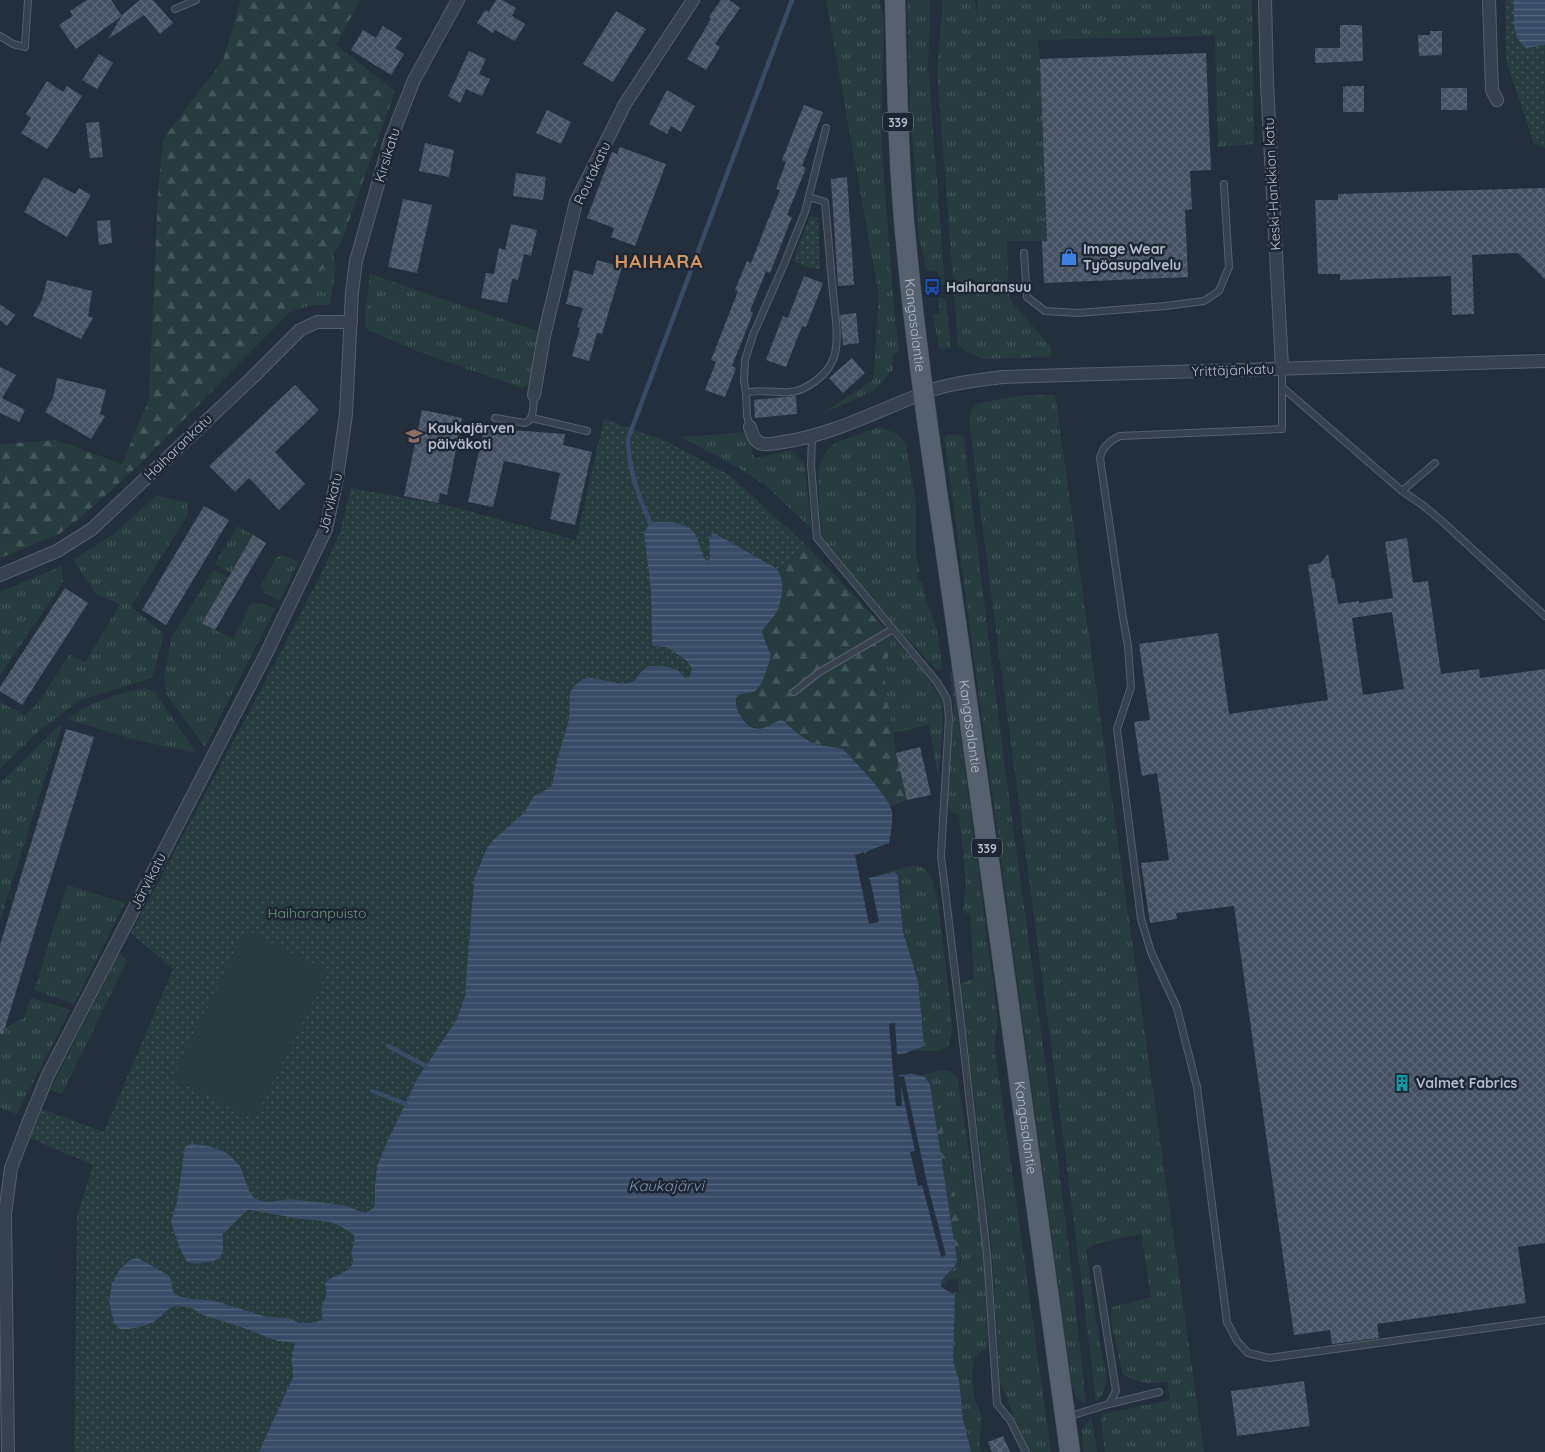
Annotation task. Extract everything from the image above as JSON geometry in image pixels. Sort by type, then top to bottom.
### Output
[{"type":"main road","name":"Kangasalantie","points":[[895,0],[902,202],[923,393],[1070,1452]]},
{"type":"street","name":"Kirsikatu","points":[[351,322],[356,261],[391,138],[414,80],[458,0]]},
{"type":"street","name":"Routakatu","points":[[534,395],[544,336],[576,202],[625,104],[694,0]]},
{"type":"street","name":"Keski-Hankkion katu","points":[[1265,0],[1282,368]]},
{"type":"street","points":[[1489,0],[1492,90],[1497,100]]},
{"type":"street","name":"Haiharankatu","points":[[0,575],[57,551],[92,529],[300,330],[317,322],[351,322]]},
{"type":"street","name":"Järvikatu","points":[[8,1452],[5,1214],[11,1168],[48,1075],[266,654],[326,529],[337,478],[346,414],[351,322]]},
{"type":"street","name":"Yrittäjänkatu","points":[[923,393],[960,382],[1003,377],[1545,361]]},
{"type":"street","points":[[750,427],[757,441],[765,444],[795,441],[847,425],[923,393]]},
{"type":"lane","points":[[0,36],[13,44],[25,47],[28,0]]},
{"type":"lane","points":[[175,9],[196,0]]},
{"type":"lane","points":[[750,427],[744,380],[747,352],[805,212],[826,128]]},
{"type":"lane","points":[[1024,253],[1026,297],[1045,311],[1078,313],[1204,301],[1219,291],[1229,267],[1224,184]]},
{"type":"lane","points":[[746,393],[753,391],[776,393],[799,390],[816,381],[829,368],[835,354],[836,328],[825,202],[809,197]]},
{"type":"lane","points":[[1282,368],[1282,429],[1120,436],[1110,440],[1100,458],[1128,646],[1130,687],[1117,729],[1141,919],[1151,952],[1176,1008],[1197,1088],[1227,1322],[1237,1341],[1248,1353],[1269,1358],[1545,1320]]},
{"type":"lane","points":[[1282,387],[1402,491],[1444,523],[1545,616]]},
{"type":"lane","points":[[532,418],[534,395]]},
{"type":"lane","points":[[495,418],[525,423],[532,418],[586,431]]},
{"type":"lane","points":[[812,437],[811,465],[816,538],[937,682],[947,699],[949,718],[941,856],[988,1255],[997,1404],[1010,1420],[1026,1452]]},
{"type":"lane","points":[[1402,491],[1435,463]]},
{"type":"lane","points":[[794,692],[818,673],[893,629]]},
{"type":"lane","points":[[1097,1269],[1116,1391],[1109,1404]]},
{"type":"lane","points":[[1066,1418],[1109,1404],[1159,1392]]},
{"type":"green space","points":[[241,0],[360,0],[336,45],[395,91],[341,243],[298,304],[137,467],[59,534],[0,558],[0,444],[56,440],[122,464],[149,399],[158,193],[163,139],[223,60]]},
{"type":"green space","points":[[826,0],[879,0],[884,17],[881,138],[899,351],[893,355],[892,371],[875,390],[822,414],[873,380],[879,296]]},
{"type":"green space","points":[[907,0],[930,0],[928,64],[945,285],[939,285],[938,272],[927,270],[919,237],[910,105]]},
{"type":"green space","points":[[943,0],[975,0],[979,27],[977,0],[1252,0],[1254,144],[1218,147],[1215,36],[1037,40],[1040,59],[1047,241],[1007,241],[1009,299],[1051,347],[1051,357],[983,359],[965,351],[958,345],[937,70]]},
{"type":"green space","points":[[1505,0],[1545,0],[1545,148],[1534,144],[1506,60]]},
{"type":"green space","points":[[810,216],[818,218],[820,269],[793,261]]},
{"type":"green space","points":[[333,254],[336,267],[330,305],[311,305],[291,312],[298,304]]},
{"type":"green space","points":[[370,274],[540,332],[533,383],[522,388],[417,351],[370,331],[366,328],[365,319]]},
{"type":"green space","points":[[938,298],[943,298],[946,301],[951,348],[939,349],[933,314],[940,313]]},
{"type":"green space","points":[[1027,395],[1055,395],[1204,1452],[1105,1452],[1101,1420],[1103,1414],[1170,1400],[1167,1382],[1145,1382],[1123,1375],[1111,1322],[1112,1307],[1151,1297],[1141,1234],[1094,1244],[1086,1250],[1107,1381],[1103,1394],[1096,1401],[969,420],[970,411],[978,403]]},
{"type":"green space","name":"Haiharanpuisto","points":[[604,419],[666,441],[729,475],[807,546],[779,571],[716,534],[710,535],[710,559],[708,561],[704,558],[651,590],[652,642],[656,647],[667,647],[687,661],[692,669],[689,677],[685,678],[679,671],[652,665],[643,669],[635,681],[623,684],[591,678],[583,679],[570,692],[569,719],[552,785],[538,793],[525,812],[491,842],[479,864],[472,895],[470,949],[465,996],[457,1019],[417,1079],[387,1142],[377,1166],[375,1204],[373,1208],[365,1213],[351,1251],[353,1262],[343,1273],[325,1283],[327,1295],[322,1307],[323,1317],[319,1322],[312,1323],[291,1361],[293,1377],[259,1452],[74,1452],[77,1215],[93,1165],[30,1138],[42,1109],[104,1132],[173,969],[131,933],[324,568],[340,532],[351,488],[450,506],[576,540]]},
{"type":"green space","points":[[880,427],[897,434],[906,444],[916,503],[916,554],[920,572],[917,573],[919,582],[922,582],[935,624],[940,646],[942,669],[937,670],[887,617],[821,540],[818,469],[826,451],[837,442]]},
{"type":"green space","points":[[747,432],[754,459],[790,450],[804,462],[812,529],[764,484],[739,468],[681,437]]},
{"type":"green space","points":[[948,434],[960,435],[964,438],[990,654],[1059,1170],[1086,1404],[1077,1398],[1072,1386],[944,437]]},
{"type":"green space","points":[[157,495],[188,503],[188,514],[131,606],[164,634],[152,678],[80,700],[40,730],[0,769],[0,702],[25,715],[37,704],[70,654],[85,663],[120,604],[97,595],[73,560],[114,534]]},
{"type":"green space","points":[[237,526],[253,535],[231,573],[215,564]]},
{"type":"green space","points":[[807,546],[892,636],[884,676],[896,753],[907,800],[890,806],[884,795],[839,748],[816,744],[799,735],[784,721],[780,720],[766,728],[752,727],[739,714],[736,705],[737,698],[745,693],[755,691],[770,651],[762,632],[777,611],[782,600],[783,588],[779,571]]},
{"type":"green space","points":[[283,555],[298,562],[280,601],[265,593],[261,585],[276,558]]},
{"type":"green space","points":[[62,566],[63,582],[0,676],[0,592]]},
{"type":"green space","points":[[214,570],[228,578],[202,623],[233,639],[251,604],[262,603],[275,609],[205,747],[167,695],[164,679],[172,636]]},
{"type":"green space","points":[[892,636],[922,670],[942,700],[943,723],[938,777],[929,725],[893,733],[884,676]]},
{"type":"green space","points":[[952,671],[998,1022],[994,1042],[1051,1452],[1028,1452],[1000,1382],[992,1254],[961,984],[974,978],[970,914],[963,912],[966,883],[959,815],[951,812],[947,802],[954,704],[950,676]]},
{"type":"green space","points":[[145,688],[155,692],[196,753],[136,740],[67,719],[104,699]]},
{"type":"green space","points":[[62,725],[0,920],[0,783],[56,728]]},
{"type":"green space","points":[[913,865],[920,866],[926,870],[931,877],[937,896],[950,1000],[952,1032],[948,1047],[937,1051],[909,1051],[922,1047],[917,975],[904,939],[899,875],[878,875]]},
{"type":"green space","points":[[67,885],[125,903],[74,1004],[34,990]]},
{"type":"green space","points":[[246,930],[328,971],[254,1119],[172,1078]]},
{"type":"green space","points":[[119,954],[127,961],[62,1094],[50,1090]]},
{"type":"green space","points":[[31,998],[70,1010],[17,1114],[0,1108],[0,1026],[5,1028],[24,1018]]},
{"type":"green space","points":[[941,1070],[951,1072],[958,1080],[983,1247],[988,1345],[976,1356],[973,1374],[975,1397],[981,1414],[981,1452],[971,1452],[963,1419],[959,1380],[953,1362],[955,1298],[951,1292],[959,1292],[958,1279],[947,1280],[947,1284],[941,1284],[942,1280],[956,1264],[958,1266],[961,1265],[958,1213],[935,1088],[930,1085],[925,1077],[919,1076]]},
{"type":"green space","points":[[930,1085],[935,1088],[958,1213],[961,1255],[959,1266],[956,1264]]},
{"type":"green space","points":[[1091,1418],[1097,1452],[1083,1452],[1082,1429]]},
{"type":"water","points":[[1514,0],[1545,0],[1545,45],[1526,48],[1521,43],[1514,26]]},
{"type":"water","name":"Kaukajärvi","points":[[671,522],[688,527],[696,536],[707,561],[710,559],[709,537],[716,534],[776,568],[781,578],[782,596],[776,613],[762,632],[771,656],[763,680],[758,688],[753,692],[741,694],[737,697],[736,705],[740,714],[751,727],[759,729],[780,720],[784,721],[807,740],[819,745],[844,750],[864,771],[890,805],[892,824],[889,843],[864,854],[869,878],[894,872],[898,875],[903,932],[918,981],[924,1045],[907,1053],[909,1073],[925,1077],[930,1085],[957,1261],[942,1280],[941,1286],[955,1298],[953,1362],[959,1380],[963,1419],[971,1452],[259,1452],[293,1377],[291,1361],[295,1343],[278,1341],[200,1314],[193,1309],[175,1306],[147,1325],[120,1329],[114,1323],[109,1301],[112,1284],[120,1269],[130,1260],[138,1258],[168,1275],[173,1292],[178,1296],[189,1299],[212,1300],[263,1316],[292,1319],[298,1323],[312,1323],[322,1320],[322,1307],[326,1294],[325,1283],[345,1272],[351,1266],[353,1261],[351,1251],[355,1240],[353,1234],[330,1222],[247,1210],[223,1234],[223,1249],[220,1258],[203,1263],[187,1262],[171,1222],[177,1202],[185,1147],[190,1144],[208,1146],[228,1154],[240,1166],[249,1191],[258,1200],[269,1202],[289,1199],[343,1205],[365,1213],[373,1208],[375,1204],[377,1166],[387,1142],[417,1079],[457,1019],[465,996],[474,879],[491,842],[525,812],[534,796],[552,785],[569,719],[570,693],[574,686],[583,679],[591,678],[623,684],[632,682],[645,668],[651,666],[676,669],[685,678],[689,677],[692,669],[687,661],[667,647],[653,646],[652,642],[651,590],[644,533],[650,523]]},
{"type":"pier","points":[[864,852],[870,878],[867,879],[870,879],[879,922],[869,924],[855,855]]},
{"type":"pier","points":[[895,1023],[897,1054],[908,1053],[910,1074],[899,1075],[899,1077],[904,1076],[927,1183],[946,1255],[941,1257],[922,1185],[918,1186],[910,1152],[915,1151],[901,1086],[902,1106],[896,1106],[889,1024]]},
{"type":"building","points":[[87,0],[111,0],[122,16],[76,49],[59,25],[73,16],[70,11]]},
{"type":"building","points":[[140,0],[153,0],[173,23],[160,34],[144,15],[108,39],[123,14]]},
{"type":"building","points":[[496,0],[502,0],[516,8],[512,16],[525,24],[515,41],[495,30],[493,33],[477,23],[485,10],[489,12]]},
{"type":"building","points":[[721,0],[729,0],[740,8],[715,44],[720,47],[706,70],[687,59],[711,19],[709,17]]},
{"type":"building","points":[[616,11],[646,29],[613,82],[583,64]]},
{"type":"building","points":[[1340,25],[1362,25],[1363,61],[1315,63],[1315,48],[1340,48]]},
{"type":"building","points":[[383,26],[402,38],[395,48],[404,54],[391,75],[351,50],[363,30],[376,38]]},
{"type":"building","points":[[1430,31],[1442,31],[1442,55],[1419,56],[1418,35],[1430,35]]},
{"type":"building","points":[[469,51],[486,59],[479,74],[490,79],[482,96],[466,89],[460,103],[448,96]]},
{"type":"building","points":[[1206,53],[1211,170],[1190,171],[1192,209],[1185,210],[1188,277],[1044,283],[1042,241],[1047,241],[1040,59]]},
{"type":"building","points":[[99,54],[113,63],[97,89],[82,80]]},
{"type":"building","points":[[47,81],[63,92],[67,86],[82,96],[47,149],[21,133],[31,118],[26,114]]},
{"type":"building","points":[[1364,86],[1364,112],[1343,112],[1343,87]]},
{"type":"building","points":[[1441,88],[1467,88],[1467,110],[1441,110]]},
{"type":"building","points":[[667,90],[695,106],[681,132],[671,126],[667,134],[649,124]]},
{"type":"building","points":[[804,105],[823,112],[802,166],[806,168],[787,215],[792,217],[770,273],[766,271],[750,311],[753,313],[732,366],[736,368],[725,397],[705,390],[716,362],[711,360],[738,291],[735,290],[747,261],[751,263],[780,190],[776,189],[786,162],[782,160]]},
{"type":"building","points":[[547,110],[571,122],[561,144],[536,133]]},
{"type":"building","points":[[99,122],[103,157],[90,158],[86,123]]},
{"type":"building","points":[[425,143],[454,150],[449,177],[419,171]]},
{"type":"building","points":[[620,147],[666,164],[635,246],[611,237],[614,229],[612,227],[587,218],[612,152],[617,154]]},
{"type":"building","points":[[516,173],[546,177],[543,200],[513,196]]},
{"type":"building","points":[[44,177],[75,194],[79,188],[91,195],[67,237],[24,212]]},
{"type":"building","points":[[847,177],[854,285],[838,286],[831,179]]},
{"type":"building","points":[[1545,188],[1545,279],[1518,253],[1472,255],[1474,314],[1452,315],[1451,276],[1340,280],[1340,274],[1318,274],[1315,200],[1338,200],[1338,194]]},
{"type":"building","points":[[403,199],[432,205],[417,273],[388,267]]},
{"type":"building","points":[[110,220],[112,243],[99,245],[97,221]]},
{"type":"building","points":[[511,224],[537,230],[531,256],[524,254],[518,280],[512,279],[507,303],[481,298],[486,273],[494,274],[499,248],[505,250]]},
{"type":"building","points":[[597,260],[622,267],[602,334],[597,333],[589,361],[572,356],[580,328],[577,327],[583,308],[566,304],[574,270],[593,275]]},
{"type":"building","points":[[804,276],[823,283],[806,327],[802,326],[786,367],[766,360],[783,316],[788,318]]},
{"type":"building","points":[[47,280],[92,291],[88,316],[93,318],[81,339],[33,316],[42,300]]},
{"type":"building","points":[[0,304],[15,315],[7,326],[0,320]]},
{"type":"building","points":[[856,313],[859,343],[843,345],[840,315]]},
{"type":"building","points":[[852,358],[865,373],[843,393],[829,378]]},
{"type":"building","points":[[0,367],[16,375],[2,398],[25,410],[19,422],[0,413]]},
{"type":"building","points":[[57,378],[106,390],[100,414],[105,416],[91,439],[45,412],[53,398]]},
{"type":"building","points":[[295,385],[319,410],[275,452],[305,484],[279,510],[249,478],[235,492],[209,466]]},
{"type":"building","points":[[796,396],[797,414],[755,418],[754,400]]},
{"type":"building","points":[[422,410],[462,418],[447,495],[440,493],[438,503],[404,496]]},
{"type":"building","points":[[484,428],[565,434],[563,445],[592,452],[575,525],[550,519],[560,473],[504,461],[493,507],[468,502]]},
{"type":"building","points":[[204,506],[229,520],[166,625],[142,610]]},
{"type":"building","points":[[253,535],[266,543],[215,630],[202,623]]},
{"type":"building","name":"Valmet Fabrics","points":[[1407,538],[1413,583],[1428,581],[1441,674],[1479,669],[1480,678],[1545,669],[1545,1243],[1518,1247],[1526,1303],[1377,1324],[1379,1338],[1332,1344],[1330,1330],[1294,1335],[1234,906],[1176,913],[1177,919],[1150,923],[1141,863],[1169,860],[1157,773],[1142,776],[1134,722],[1150,720],[1139,644],[1218,633],[1229,714],[1328,700],[1308,565],[1320,563],[1328,554],[1338,604],[1393,598],[1385,542]],"holes":[[[1392,612],[1404,689],[1363,695],[1352,618]]]},
{"type":"building","points":[[65,588],[88,603],[22,705],[0,691],[0,687]]},
{"type":"building","points":[[66,729],[94,737],[3,1034],[0,1034],[0,945]]},
{"type":"building","points":[[920,747],[931,795],[907,800],[896,753]]},
{"type":"building","points":[[1304,1381],[1310,1426],[1237,1436],[1231,1391]]},
{"type":"building","points":[[1003,1436],[1010,1452],[992,1452],[988,1442]]},
{"type":"waterway","points":[[650,523],[632,472],[628,439],[792,0]]},
{"type":"waterway","points":[[388,1046],[426,1066]]},
{"type":"waterway","points":[[372,1091],[406,1104]]},
{"type":"place","name":"Image Wear Työasupalvelu","points":[[1069,257]]},
{"type":"place","name":"Haiharansuu","points":[[932,287]]},
{"type":"place","name":"Kaukajärven päiväkoti","points":[[414,436]]},
{"type":"place","name":"Valmet Fabrics","points":[[1402,1083]]},
{"type":"district","name":"HAIHARA","points":[[659,261]]}]
